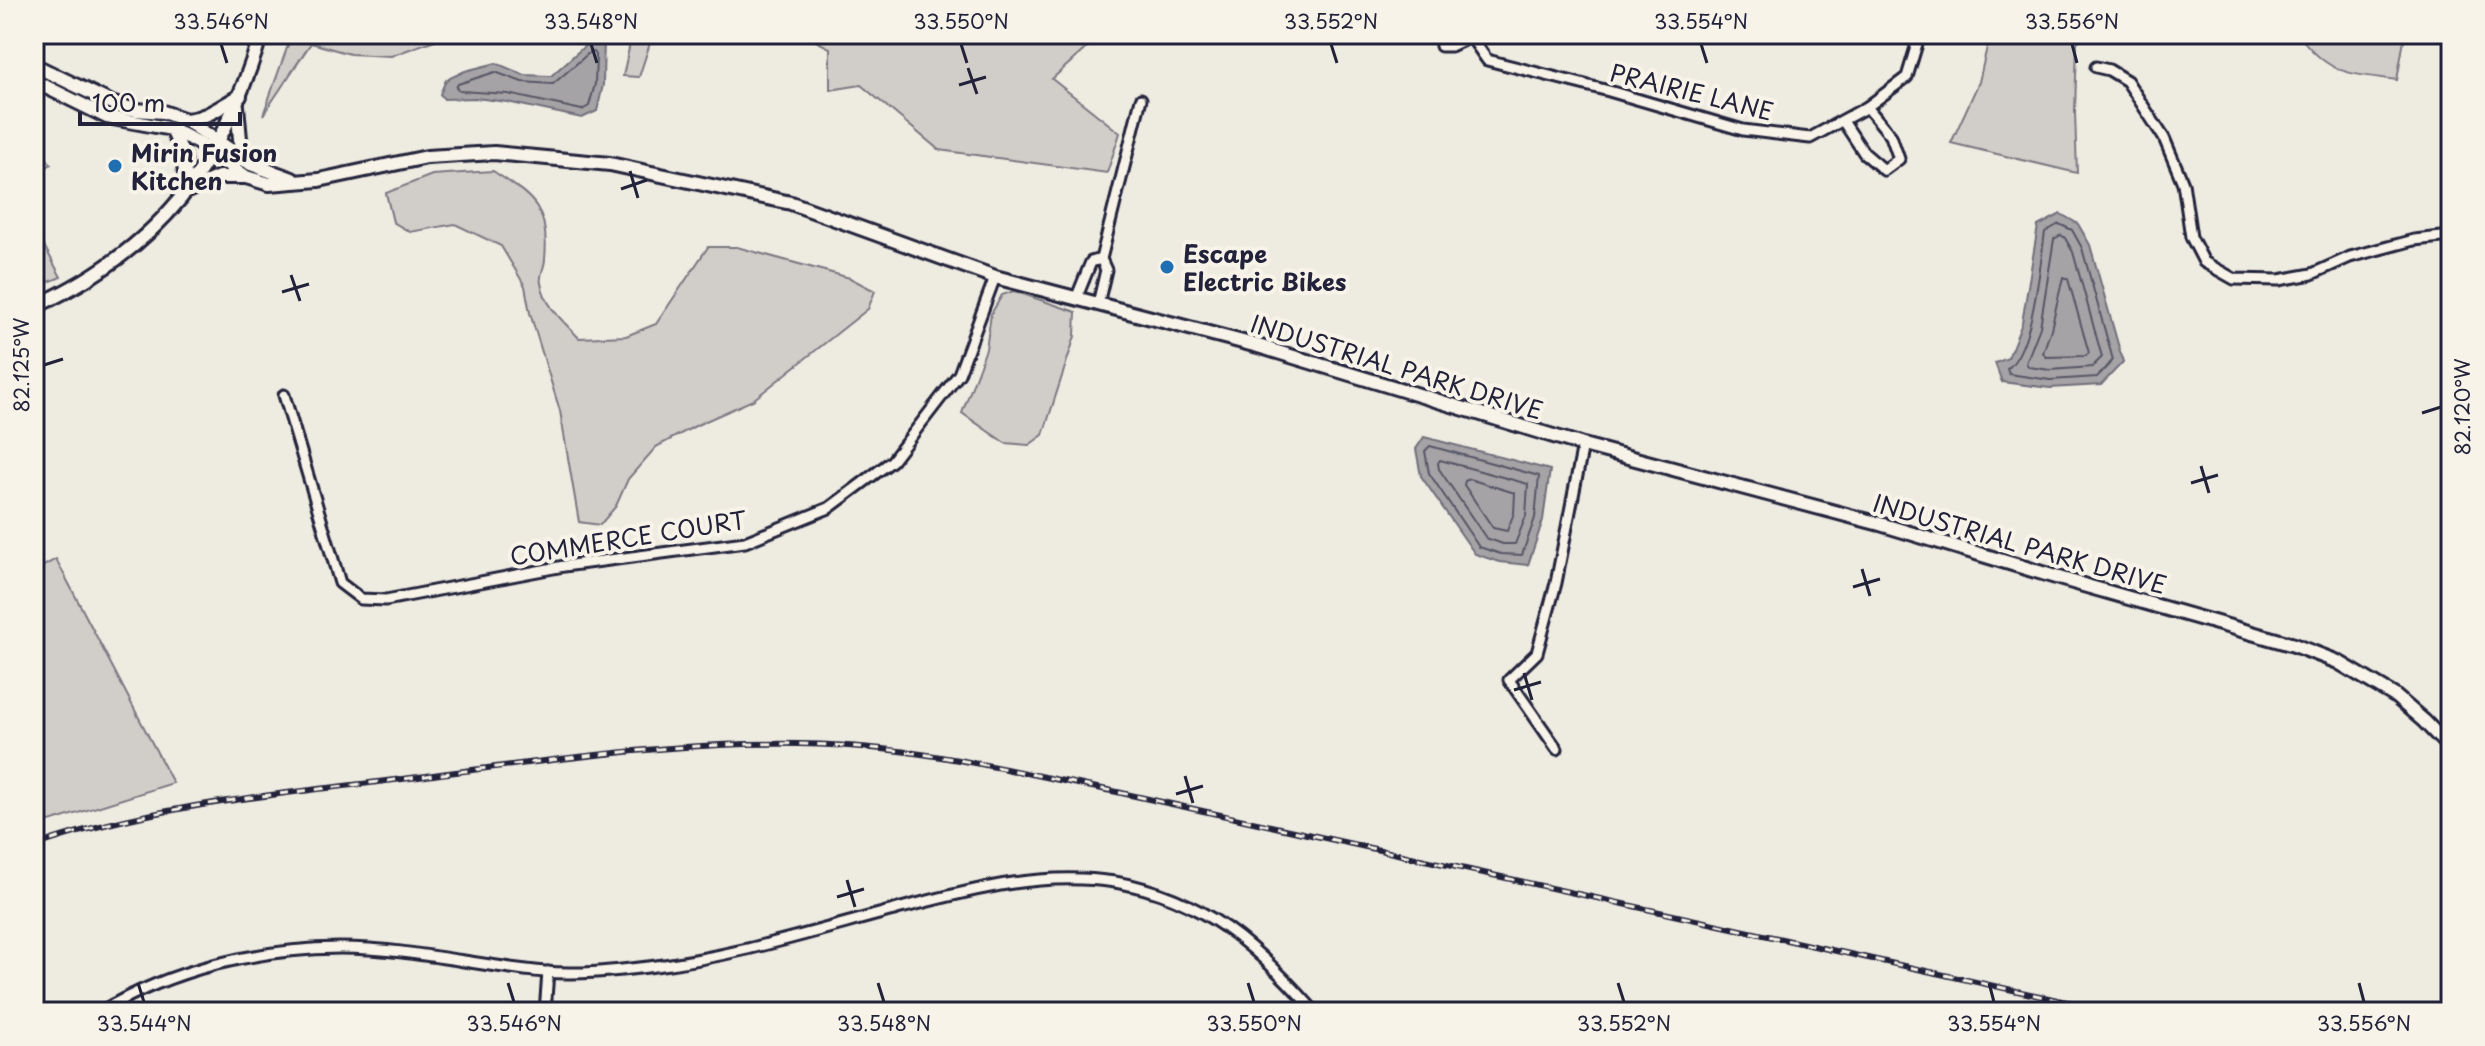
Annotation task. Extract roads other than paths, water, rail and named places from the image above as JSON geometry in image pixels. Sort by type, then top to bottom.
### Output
[{"type":"street","points":[[34,307],[80,284],[112,263],[160,224],[187,191],[214,147],[238,100],[261,34]]},
{"type":"street","points":[[1439,34],[1441,46],[1451,46],[1470,36]]},
{"type":"street","name":"PRAIRIE LANE","points":[[1470,36],[1487,60],[1743,130],[1810,138],[1867,107],[1907,77],[1920,34]]},
{"type":"street","points":[[34,65],[114,104],[163,112],[186,120],[214,147]]},
{"type":"street","points":[[2096,67],[2109,70],[2127,81],[2164,138],[2183,183],[2191,237],[2204,262],[2234,279],[2279,280],[2312,274],[2350,257],[2414,240],[2451,236]]},
{"type":"street","points":[[34,81],[107,117],[172,129],[214,147]]},
{"type":"street","points":[[82,105],[90,93]]},
{"type":"street","points":[[1098,304],[1106,270],[1101,259],[1141,99]]},
{"type":"street","points":[[186,120],[213,113],[223,104],[238,100]]},
{"type":"street","points":[[187,191],[219,177],[248,171],[240,139],[238,100]]},
{"type":"street","points":[[1843,121],[1864,153],[1884,170],[1899,159],[1891,136],[1867,107]]},
{"type":"street","points":[[172,129],[183,155],[187,191]]},
{"type":"street","name":"INDUSTRIAL PARK DRIVE","points":[[214,147],[248,171],[295,180],[319,180],[427,157],[494,153],[610,164],[791,203],[995,277],[1258,346],[1583,445],[1880,524],[2294,645],[2338,662],[2371,680],[2424,721],[2451,749]]},
{"type":"street","points":[[1076,299],[1091,262],[1101,259]]},
{"type":"street","name":"COMMERCE COURT","points":[[284,395],[340,583],[361,599],[386,600],[564,566],[745,542],[829,508],[892,461],[959,374],[995,277]]},
{"type":"street","points":[[1557,749],[1509,680],[1537,653],[1556,583],[1583,445]]},
{"type":"street","points":[[100,1012],[169,978],[228,961],[283,951],[341,948],[390,951],[548,972],[650,967],[752,947],[990,885],[1055,878],[1115,883],[1176,899],[1219,921],[1257,950],[1315,1012]]},
{"type":"street","points":[[545,1012],[548,972]]},
{"type":"water","points":[[598,34],[604,37],[603,85],[597,111],[582,118],[507,102],[476,98],[444,99],[440,94],[446,80],[465,71],[496,63],[524,75],[551,76]]},
{"type":"water","points":[[2061,214],[2078,224],[2090,245],[2123,362],[2101,385],[2050,388],[2002,382],[1995,363],[2008,358],[2022,323],[2038,226]]},
{"type":"water","points":[[1424,437],[1550,470],[1543,520],[1528,565],[1499,562],[1475,554],[1421,476],[1416,449]]},
{"type":"railway","points":[[34,846],[161,812],[291,792],[559,759],[740,744],[861,747],[958,760],[1117,792],[2112,1012]]},
{"type":"place","name":"Mirin Fusion Kitchen","points":[[115,166]]},
{"type":"place","name":"Escape Electric Bikes","points":[[1167,267]]}]
